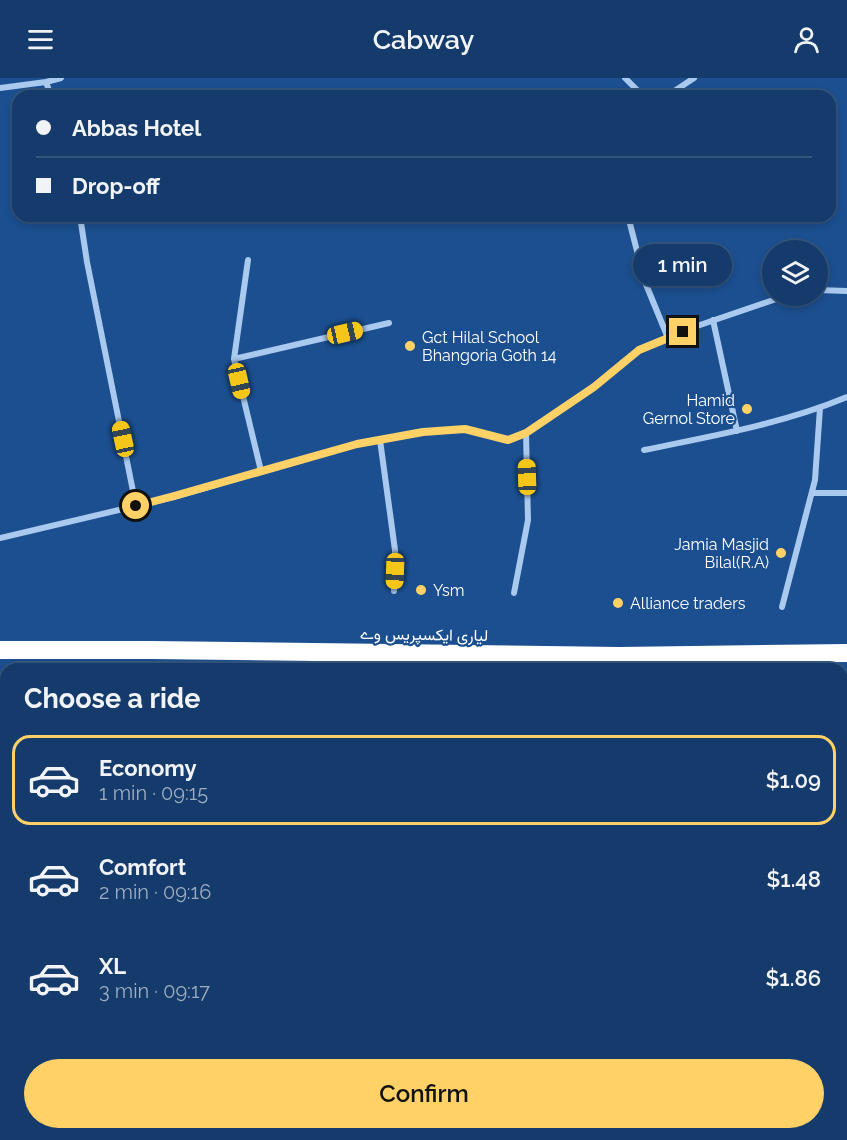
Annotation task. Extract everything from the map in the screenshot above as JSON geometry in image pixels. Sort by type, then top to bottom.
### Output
[{"type":"highway","name":"لیاری ایکسپریس وے","points":[[0,650],[607,656],[847,653]]},
{"type":"street","points":[[0,88],[61,78]]},
{"type":"street","points":[[625,78],[637,90]]},
{"type":"street","points":[[676,90],[693,78]]},
{"type":"street","points":[[45,82],[48,90]]},
{"type":"street","points":[[81,222],[136,506]]},
{"type":"street","points":[[630,222],[645,282],[668,338]]},
{"type":"street","points":[[248,260],[234,358],[261,471]]},
{"type":"street","points":[[828,290],[847,291]]},
{"type":"street","points":[[0,538],[174,496],[357,444],[423,432],[465,429],[508,440],[526,433],[594,387],[639,350],[713,320],[762,304]]},
{"type":"street","points":[[713,320],[737,431]]},
{"type":"street","points":[[234,358],[389,323]]},
{"type":"street","points":[[644,450],[737,431],[820,408],[847,397]]},
{"type":"street","points":[[782,607],[815,480],[820,408]]},
{"type":"street","points":[[514,593],[528,520],[526,433]]},
{"type":"street","points":[[380,440],[395,550],[394,591]]},
{"type":"street","points":[[812,493],[847,494]]},
{"type":"place","name":"Gct Hilal School Bhangoria Goth 14","points":[[410,346]]},
{"type":"place","name":"Hamid Gernol Store","points":[[747,409]]},
{"type":"place","name":"Jamia Masjid Bilal(R.A)","points":[[781,553]]},
{"type":"place","name":"Ysm","points":[[421,590]]},
{"type":"place","name":"Alliance traders","points":[[618,603]]},
{"type":"route","points":[[136,506],[357,444],[423,432],[465,429],[508,440],[526,433],[594,387],[639,350],[683,332]]}]
